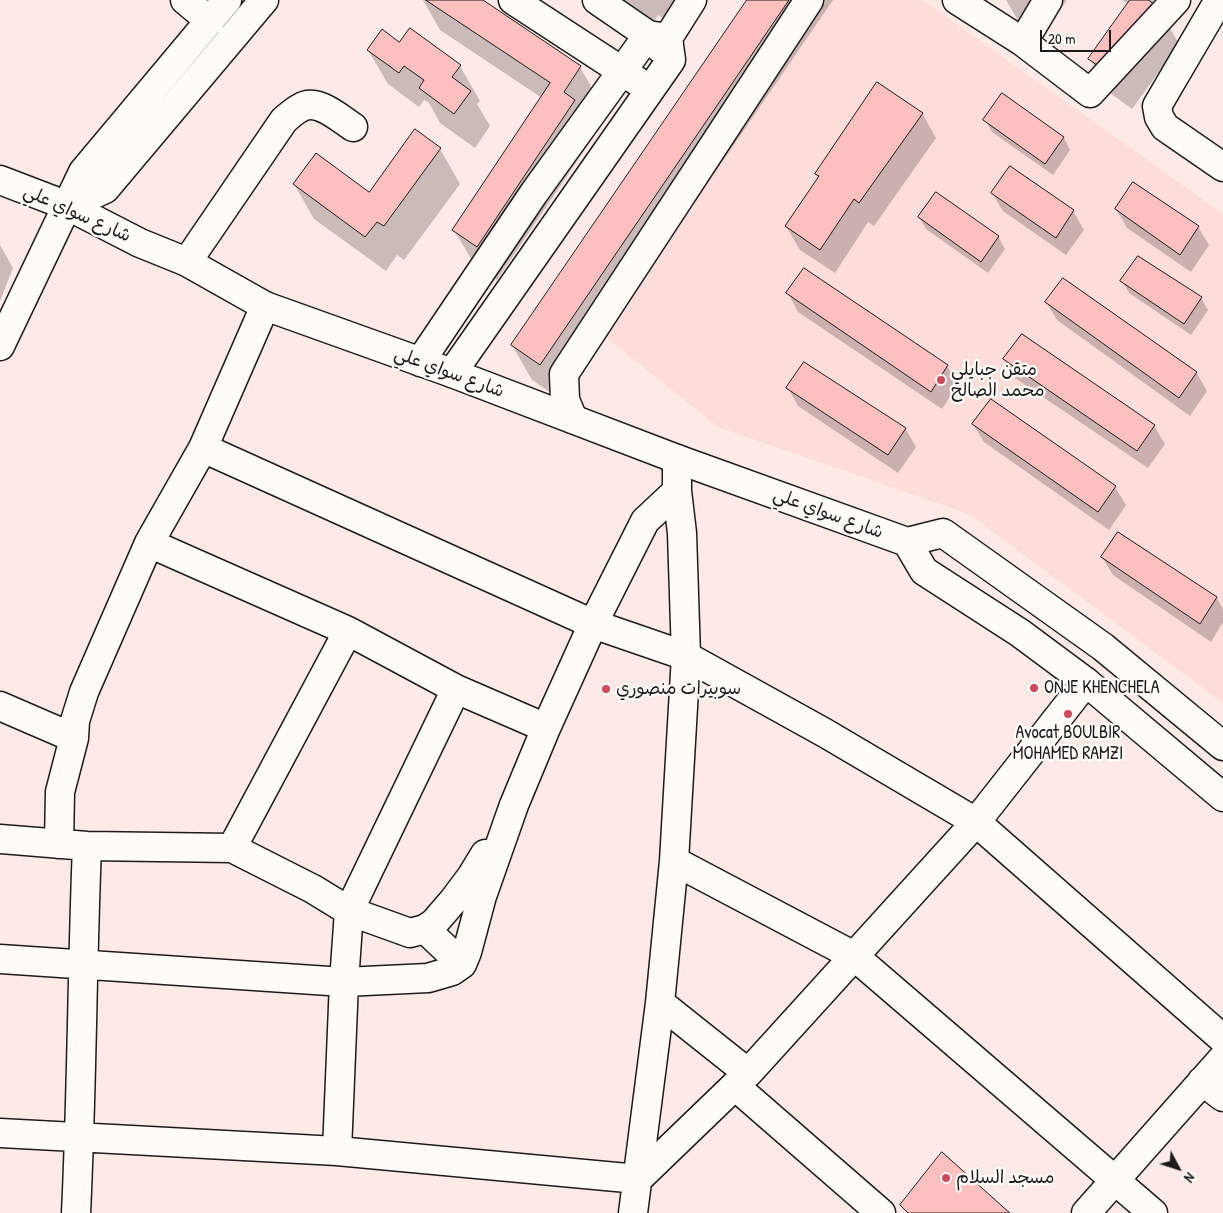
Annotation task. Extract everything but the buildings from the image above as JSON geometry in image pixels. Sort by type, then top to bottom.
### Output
[{"type":"street","points":[[185,0],[210,21]]},
{"type":"street","points":[[0,346],[83,172],[227,0]]},
{"type":"street","points":[[68,206],[105,189],[264,0]]},
{"type":"street","points":[[513,0],[622,70],[651,91]]},
{"type":"street","points":[[597,0],[662,44]]},
{"type":"street","points":[[452,373],[651,91],[662,44],[692,0]]},
{"type":"street","points":[[573,419],[565,400],[564,374],[809,0]]},
{"type":"street","points":[[957,0],[1023,42],[1090,93],[1176,0]]},
{"type":"street","points":[[1023,42],[1048,0]]},
{"type":"street","points":[[1219,0],[1157,106],[1159,117],[1165,127],[1223,167]]},
{"type":"street","points":[[420,362],[534,193],[622,70],[662,44]]},
{"type":"street","points":[[187,262],[284,120],[301,106],[321,106],[353,127]]},
{"type":"street","name":"شارع سواي علي","points":[[0,180],[68,206],[140,243],[187,262],[265,306],[452,373],[677,459],[907,542]]},
{"type":"street","points":[[59,844],[60,792],[74,738],[75,721],[84,692],[149,543],[203,448],[265,306]]},
{"type":"street","points":[[203,448],[593,624],[686,656],[825,733],[976,822],[1223,1039]]},
{"type":"street","points":[[633,1213],[660,1003],[674,861],[686,656],[682,534],[677,491],[677,459]]},
{"type":"street","points":[[0,959],[344,982],[428,978],[452,972],[462,964],[468,952],[482,896],[514,805],[593,624],[645,521],[677,491]]},
{"type":"street","points":[[1223,746],[1103,647],[943,533],[907,542],[924,571],[1020,633],[1086,682],[1223,797]]},
{"type":"street","points":[[149,543],[348,631],[456,689],[546,728]]},
{"type":"street","points":[[232,848],[348,631]]},
{"type":"street","points":[[0,1133],[337,1151],[638,1179],[741,1079],[976,822],[1086,682]]},
{"type":"street","points":[[337,1151],[349,912],[456,689]]},
{"type":"street","points":[[0,706],[74,738]]},
{"type":"street","points":[[0,839],[87,846],[232,848],[313,889],[349,912],[410,934],[425,929],[434,923],[453,901],[471,877],[514,805]]},
{"type":"street","points":[[76,1213],[80,1136],[82,964],[87,846]]},
{"type":"street","points":[[674,861],[854,956],[1115,1182],[1154,1213]]},
{"type":"street","points":[[425,929],[462,964]]},
{"type":"street","points":[[660,1003],[881,1213]]},
{"type":"street","points":[[1086,1213],[1115,1182],[1212,1089],[1223,1058]]},
{"type":"shaded area","name":"متقن جبايلي محمد الصالح","points":[[828,0],[923,0],[1223,214],[1223,703],[969,514],[718,427],[601,333]]},
{"type":"place","name":"متقن جبايلي محمد الصالح","points":[[941,380]]},
{"type":"place","name":"ONJE KHENCHELA","points":[[1034,688]]},
{"type":"place","name":"سوبيرات منصوري","points":[[606,689]]},
{"type":"place","name":"Avocat BOULBIR MOHAMED RAMZI","points":[[1068,714]]},
{"type":"place","name":"مسجد السلام","points":[[946,1178]]}]
